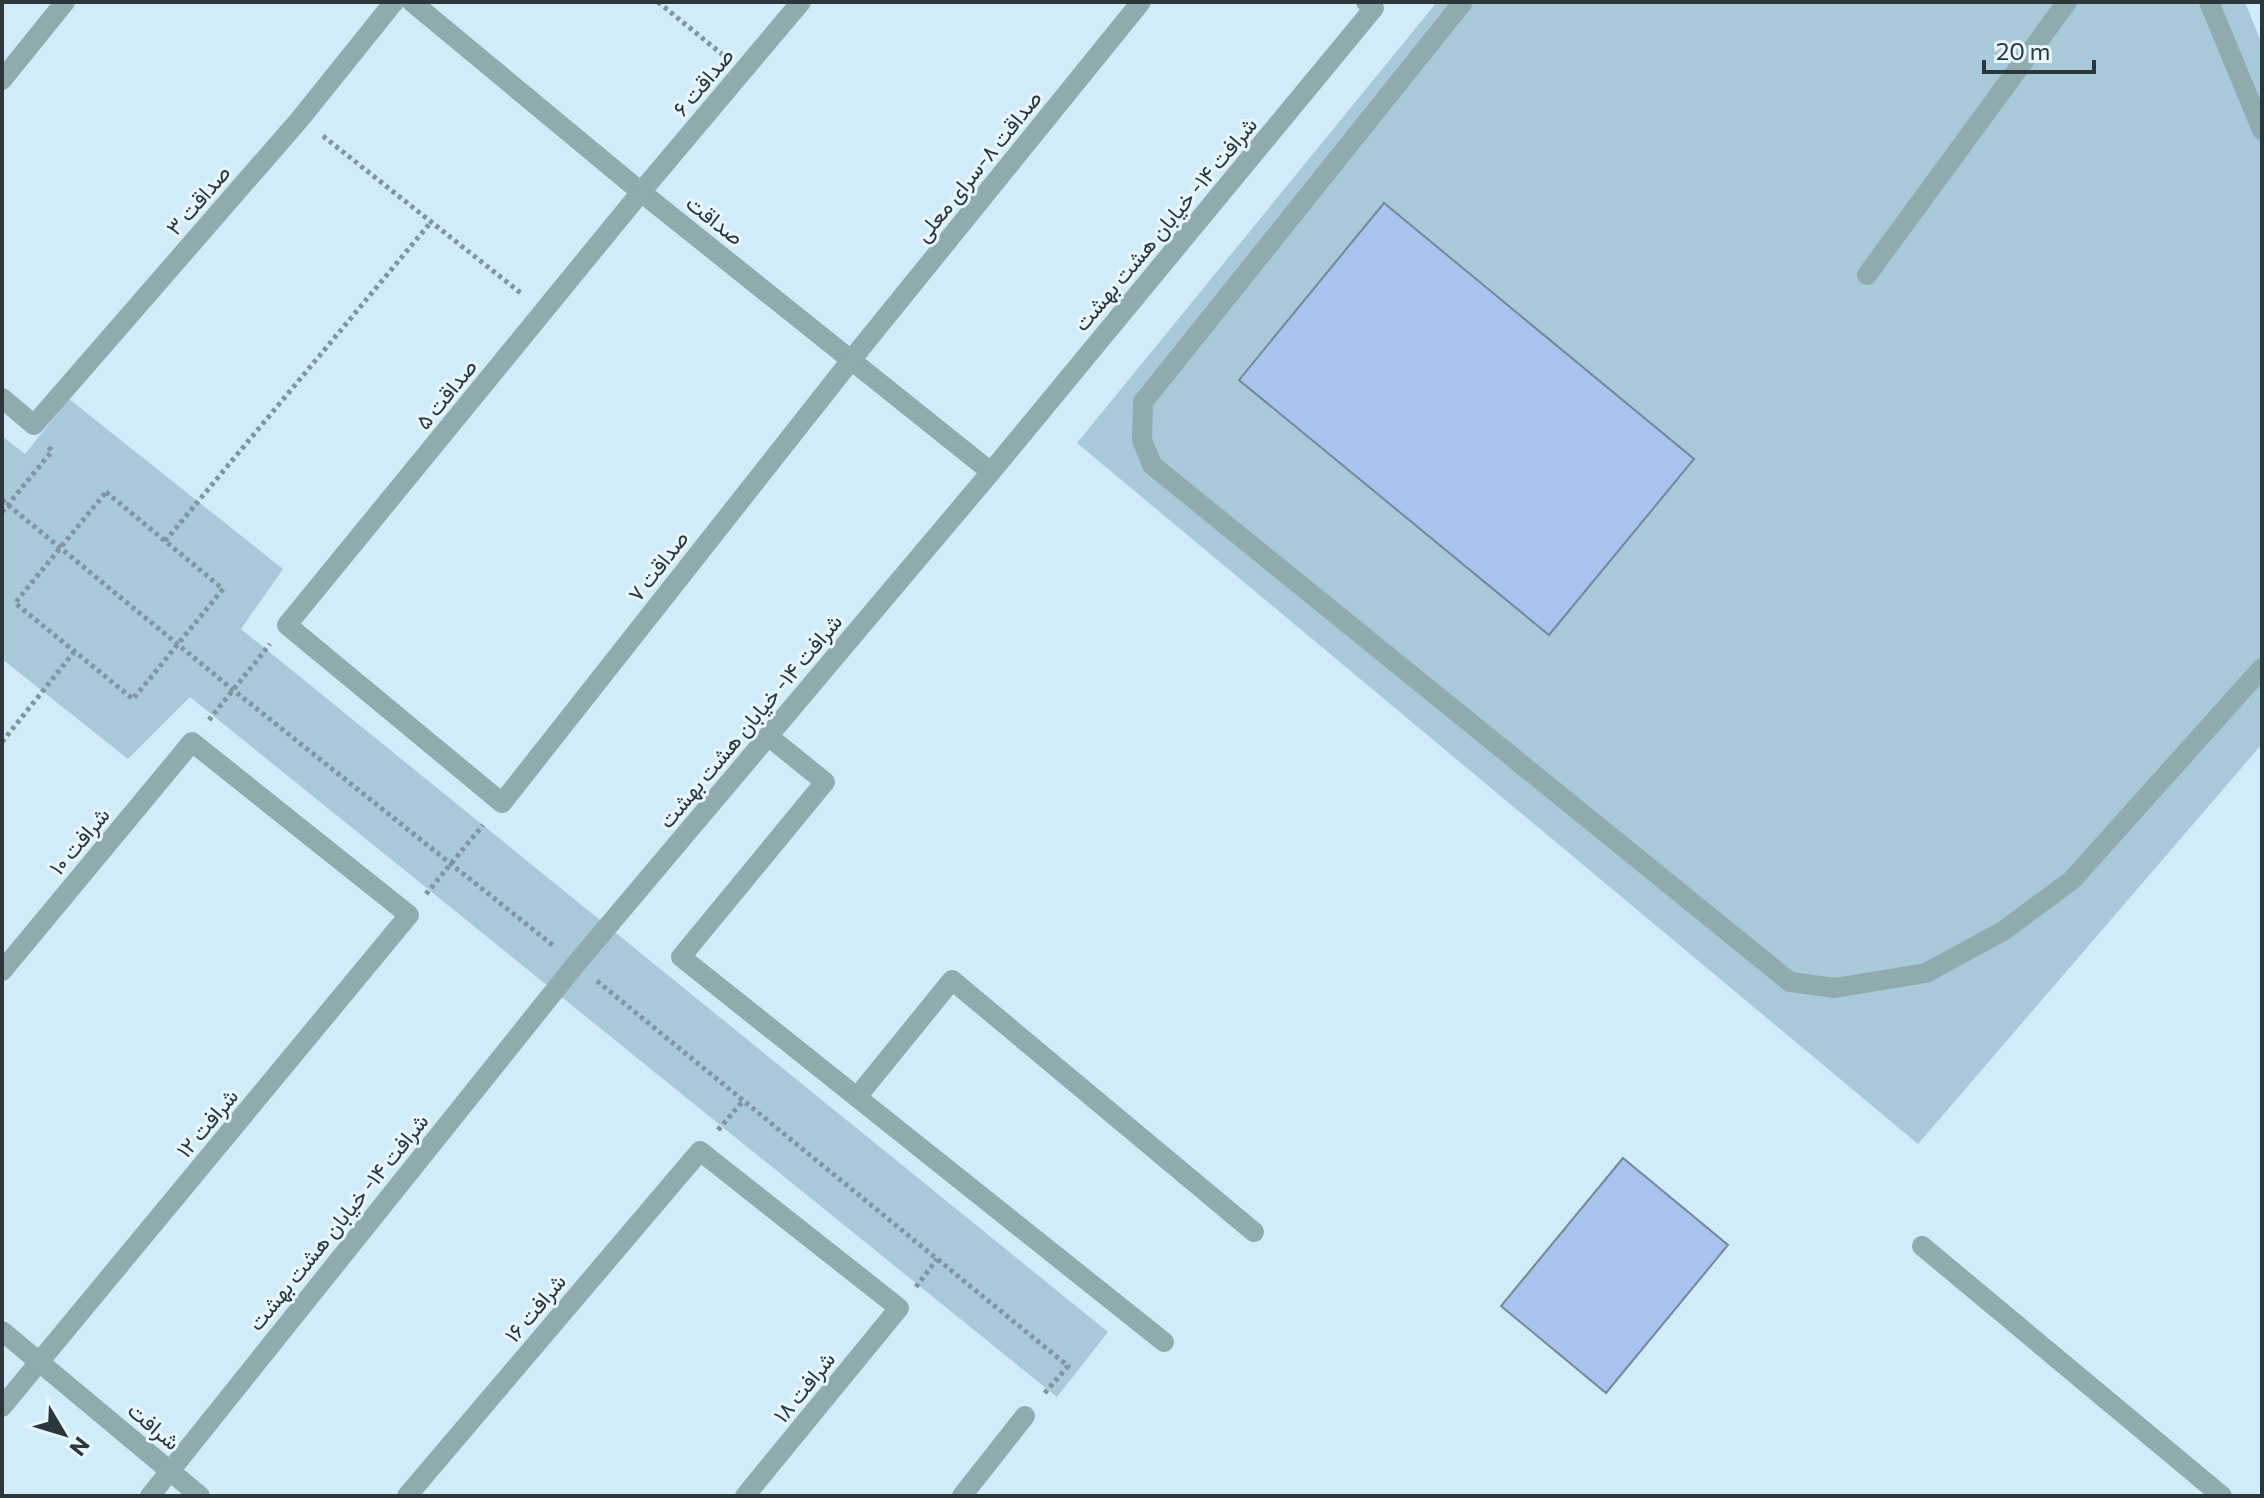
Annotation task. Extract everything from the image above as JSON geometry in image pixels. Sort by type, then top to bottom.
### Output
[{"type":"street","points":[[2,80],[65,2]]},
{"type":"street","name":"صداقت ۳","points":[[34,425],[300,119],[394,2]]},
{"type":"street","name":"صداقت","points":[[412,2],[641,192],[991,472]]},
{"type":"street","name":"صداقت ۶","points":[[641,192],[801,2]]},
{"type":"street","name":"صداقت ۸-سرای معلی","points":[[852,359],[1141,2]]},
{"type":"street","points":[[1463,2],[1143,402],[1142,440],[1152,465],[1790,982],[1835,988],[1926,973],[2003,931],[2072,880],[2262,668]]},
{"type":"street","points":[[1867,275],[2067,2]]},
{"type":"street","points":[[2209,2],[2262,130]]},
{"type":"street","name":"شرافت ۱۴- خیابان هشت بهشت","points":[[150,1496],[576,964],[991,472],[1370,5]]},
{"type":"street","name":"صداقت ۵","points":[[287,625],[641,192]]},
{"type":"street","name":"صداقت ۷","points":[[502,803],[852,359]]},
{"type":"street","points":[[2,398],[34,425]]},
{"type":"street","points":[[287,625],[502,803]]},
{"type":"street","points":[[768,736],[825,782],[681,957],[1164,1342]]},
{"type":"street","points":[[192,742],[409,915]]},
{"type":"street","name":"شرافت ۱۰","points":[[2,971],[192,742]]},
{"type":"street","name":"شرافت ۱۲","points":[[2,1407],[409,915]]},
{"type":"street","points":[[857,1097],[952,980],[1254,1232]]},
{"type":"street","name":"شرافت ۱۸","points":[[700,1151],[899,1308],[745,1496]]},
{"type":"street","name":"شرافت ۱۶","points":[[407,1496],[700,1151]]},
{"type":"street","points":[[1922,1246],[2222,1496]]},
{"type":"street","name":"شرافت","points":[[2,1331],[200,1496]]},
{"type":"street","points":[[962,1496],[1025,1416]]},
{"type":"path","points":[[658,2],[743,71]]},
{"type":"path","points":[[300,119],[545,312]]},
{"type":"path","points":[[165,541],[431,222]]},
{"type":"path","points":[[2,512],[52,451],[34,425]]},
{"type":"path","points":[[106,492],[165,541],[223,589],[133,699],[15,603],[106,492]]},
{"type":"path","points":[[192,742],[287,625]]},
{"type":"path","points":[[2,742],[74,651]]},
{"type":"path","points":[[409,915],[502,803]]},
{"type":"path","points":[[700,1151],[743,1101]]},
{"type":"shaded area","points":[[1437,2],[2245,2],[2262,44],[2262,744],[1918,1144],[1077,443]]},
{"type":"shaded area","points":[[69,399],[283,569],[241,629],[1108,1332],[1057,1397],[190,697],[128,759],[2,659],[2,436],[25,454]]},
{"type":"building","points":[[1384,203],[1694,459],[1549,635],[1239,380]]},
{"type":"building","points":[[1623,1158],[1728,1245],[1606,1393],[1501,1306]]}]
